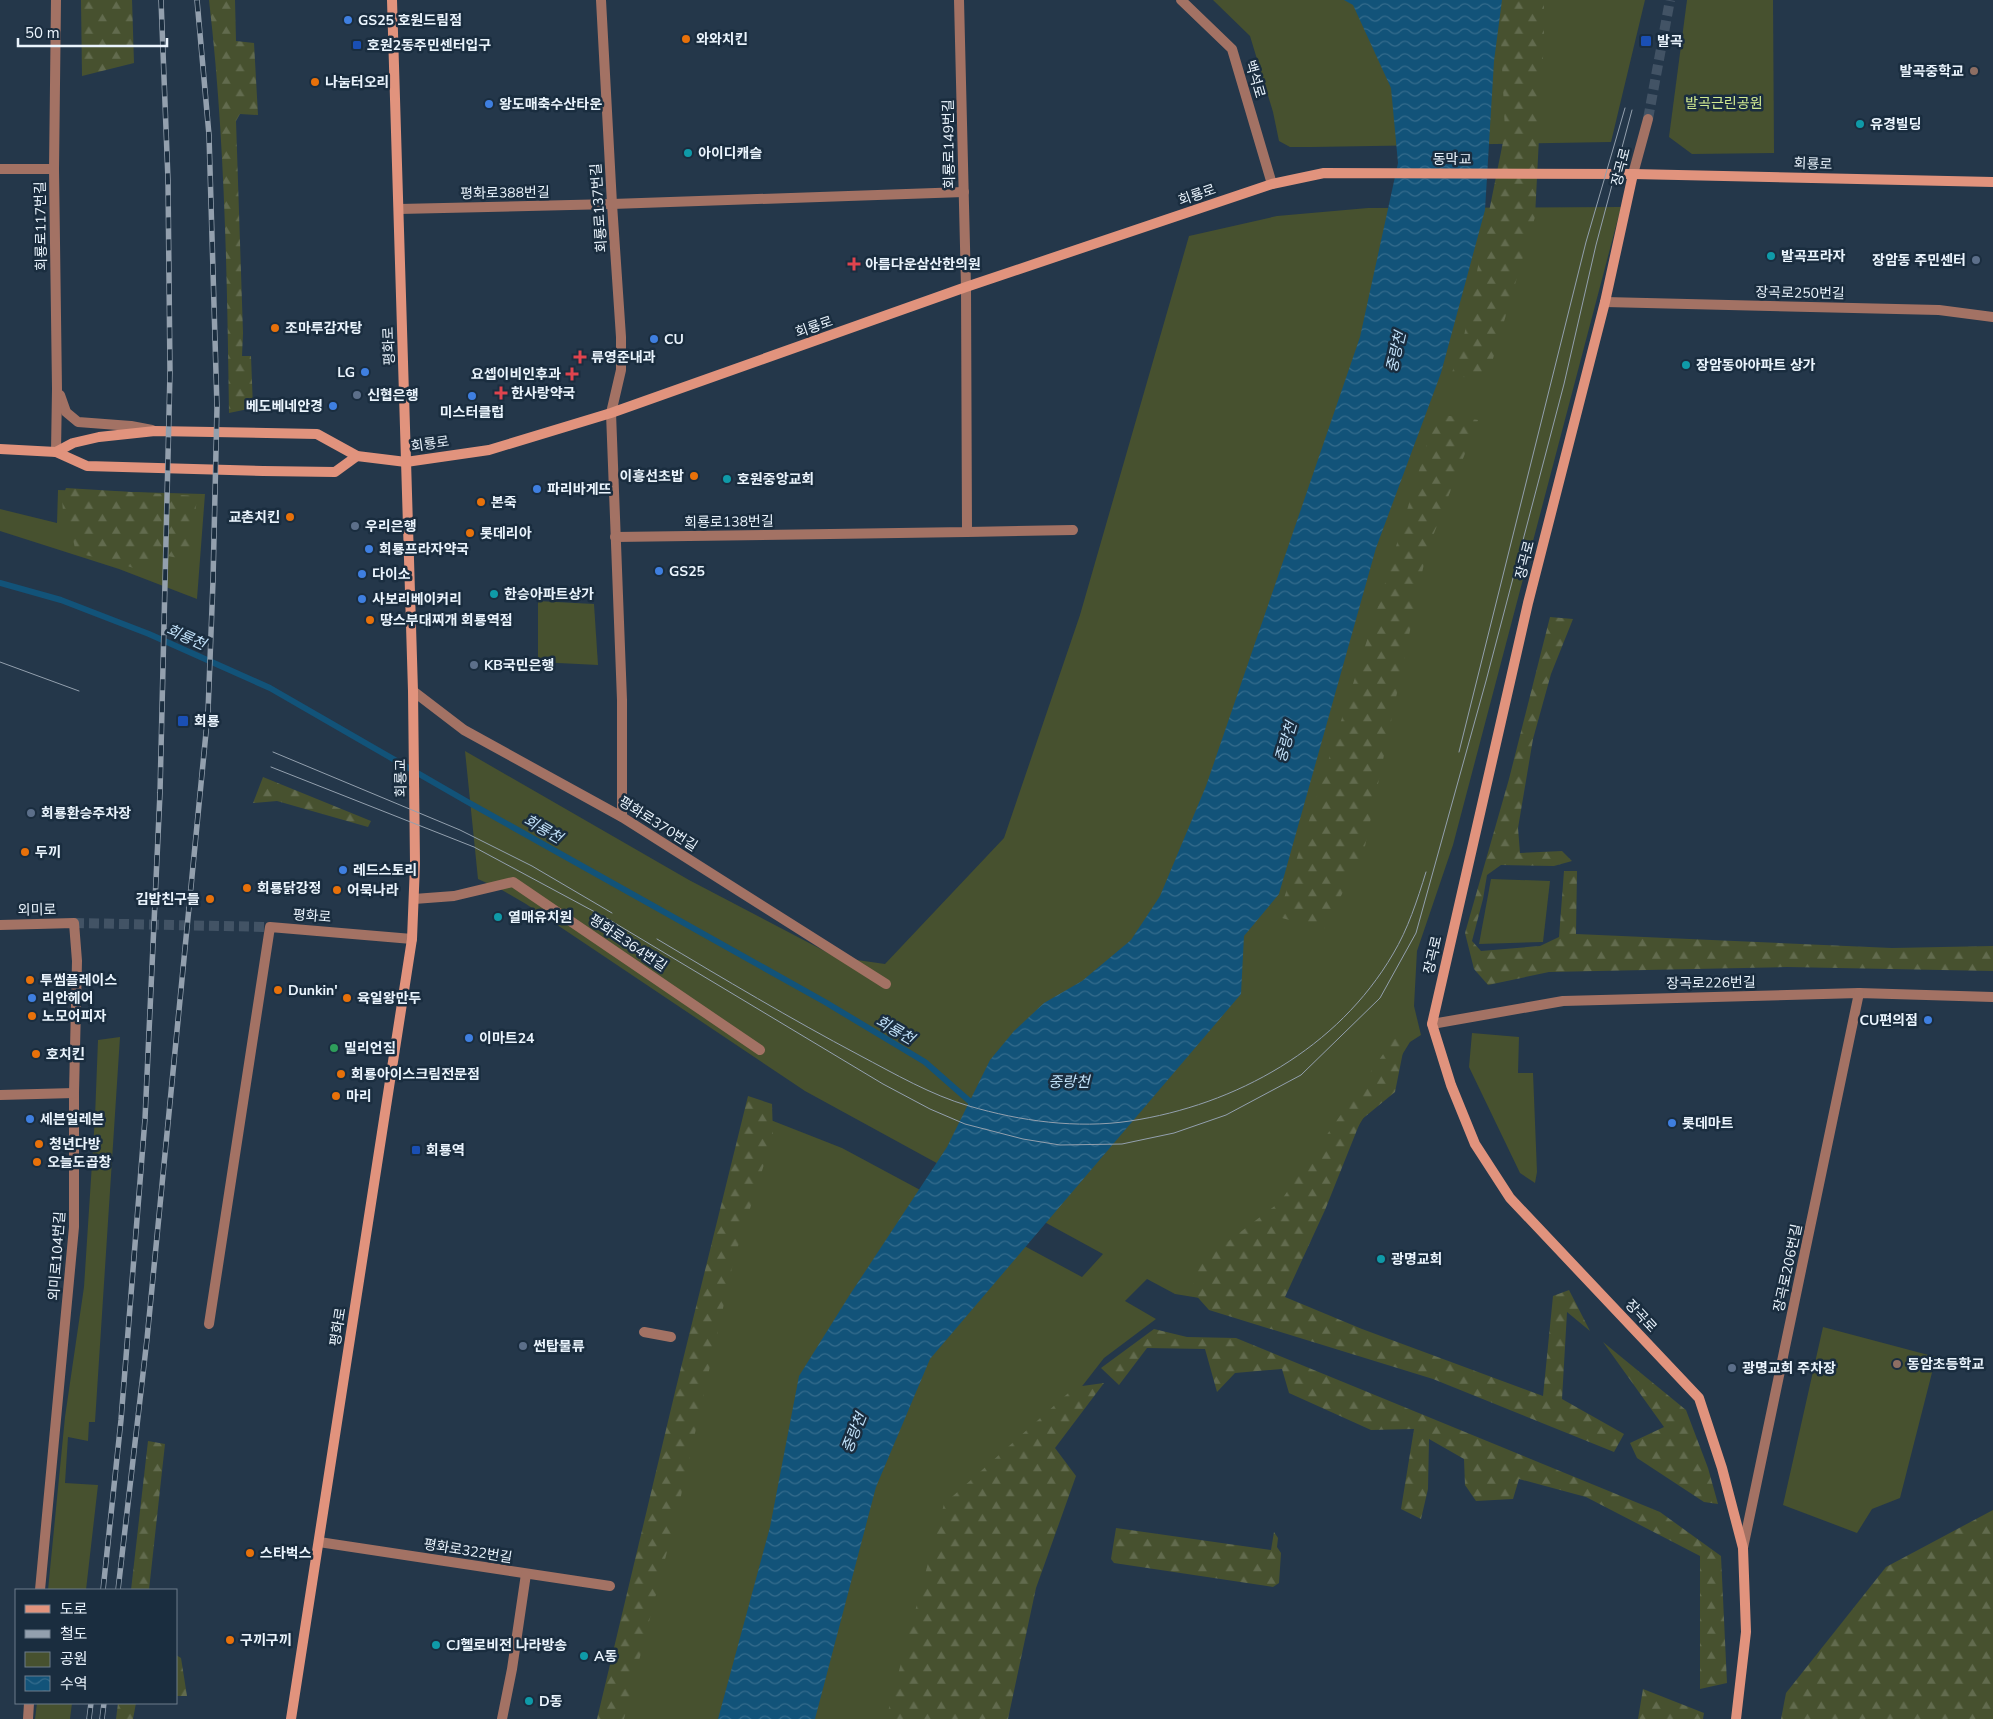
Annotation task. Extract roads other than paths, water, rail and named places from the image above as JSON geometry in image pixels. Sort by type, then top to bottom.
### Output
[{"type":"street","name":"회룡로117번길","points":[[56,0],[54,169],[56,452]]},
{"type":"street","name":"평화로","points":[[392,0],[413,691]]},
{"type":"street","name":"회룡로137번길","points":[[601,0],[621,337],[620,370],[611,413]]},
{"type":"street","name":"회룡로149번길","points":[[959,0],[966,288]]},
{"type":"street","name":"백석로","points":[[1181,0],[1232,49],[1272,184]]},
{"type":"street","name":"장곡로","points":[[1648,119],[1633,174],[1605,302],[1528,603],[1432,1024],[1451,1085],[1475,1144],[1510,1198],[1699,1398],[1722,1468],[1743,1548],[1746,1632],[1736,1719]]},
{"type":"street","points":[[0,169],[54,169]]},
{"type":"street","name":"동막교","points":[[1272,184],[1324,173],[1633,174]]},
{"type":"street","name":"회룡로","points":[[1633,174],[1993,182]]},
{"type":"street","name":"회룡로","points":[[56,452],[73,443],[99,437],[155,431],[317,434],[357,456],[406,462],[489,450],[611,413],[966,288],[1272,184]]},
{"type":"street","name":"평화로388번길","points":[[399,209],[964,192]]},
{"type":"street","points":[[966,288],[967,532]]},
{"type":"street","name":"장곡로250번길","points":[[1605,302],[1939,310],[1993,317]]},
{"type":"street","points":[[57,389],[66,412],[78,422],[131,426],[155,431]]},
{"type":"street","points":[[611,413],[622,700],[622,817]]},
{"type":"street","name":"회룡로","points":[[0,449],[56,452],[87,466],[263,471],[335,472],[357,456]]},
{"type":"street","name":"회룡로138번길","points":[[615,538],[1073,530]]},
{"type":"street","name":"평화로370번길","points":[[413,691],[464,730],[622,817],[886,984]]},
{"type":"street","name":"회룡교","points":[[413,691],[415,864]]},
{"type":"street","name":"평화로","points":[[291,1719],[412,939],[415,864]]},
{"type":"street","name":"평화로364번길","points":[[414,899],[454,896],[513,882],[760,1050]]},
{"type":"street","name":"외미로","points":[[0,925],[74,924]]},
{"type":"street","name":"외미로104번길","points":[[40,1589],[74,1227],[74,1093],[77,962],[74,924]]},
{"type":"street","name":"평화로","points":[[209,1324],[270,927],[412,939]]},
{"type":"street","name":"장곡로226번길","points":[[1432,1024],[1563,1001],[1859,993],[1993,997]]},
{"type":"street","name":"장곡로206번길","points":[[1743,1548],[1859,993]]},
{"type":"street","points":[[0,1095],[74,1093]]},
{"type":"street","points":[[644,1332],[671,1337]]},
{"type":"street","name":"평화로322번길","points":[[319,1542],[526,1574],[512,1669],[502,1719]]},
{"type":"street","points":[[526,1574],[610,1586]]},
{"type":"street","points":[[28,1719],[29,1704]]},
{"type":"water","name":"중랑천","points":[[1344,0],[1502,0],[1494,61],[1485,210],[1441,373],[1376,548],[1279,894],[1244,936],[1241,994],[930,1359],[876,1487],[815,1719],[718,1719],[770,1527],[799,1376],[947,1147],[990,1060],[1014,1031],[1044,1003],[1082,981],[1131,940],[1160,896],[1206,786],[1360,337],[1398,163],[1391,88],[1353,5]]},
{"type":"waterway","name":"회룡천","points":[[0,583],[61,600],[149,634],[270,688],[466,801],[825,1002],[925,1062],[975,1106]]},
{"type":"tunnel","points":[[1648,119],[1670,0]]},
{"type":"tunnel","points":[[74,923],[270,927]]},
{"type":"tram line","points":[[1459,752],[1586,242],[1625,108]]},
{"type":"tram line","points":[[271,767],[474,847],[608,919],[883,1084],[930,1109],[965,1124],[1023,1139],[1060,1145],[1122,1144],[1174,1133],[1226,1115],[1301,1075],[1380,998],[1416,933],[1486,681],[1564,384],[1596,245],[1632,110]]},
{"type":"tram line","points":[[0,662],[79,691]]},
{"type":"tram line","points":[[273,752],[460,830],[532,866],[612,913]]},
{"type":"tram line","points":[[657,939],[808,1027],[900,1077],[941,1096],[969,1106],[1008,1116],[1069,1124],[1110,1123],[1169,1113],[1208,1101],[1245,1086],[1281,1067],[1314,1044],[1344,1018],[1370,988],[1393,954],[1408,925],[1426,872]]},
{"type":"railway","points":[[103,1589],[121,1420],[145,1119],[160,793],[170,372],[168,180],[161,0]]},
{"type":"railway","points":[[118,1589],[147,1339],[208,712],[217,407],[209,135],[197,0]]},
{"type":"railway","points":[[89,1719],[91,1704]]},
{"type":"railway","points":[[102,1719],[104,1704]]},
{"type":"place","name":"GS25 호원드림점","points":[[348,20]]},
{"type":"place","name":"와와치킨","points":[[686,39]]},
{"type":"place","name":"발곡","points":[[1646,41]]},
{"type":"place","name":"호원2동주민센터입구","points":[[357,45]]},
{"type":"place","name":"발곡중학교","points":[[1974,71]]},
{"type":"place","name":"나눔터오리","points":[[315,82]]},
{"type":"place","name":"왕도매축수산타운","points":[[489,104]]},
{"type":"place","name":"유경빌딩","points":[[1860,124]]},
{"type":"place","name":"아이디캐슬","points":[[688,153]]},
{"type":"place","name":"발곡프라자","points":[[1771,256]]},
{"type":"place","name":"장암동 주민센터","points":[[1976,260]]},
{"type":"place","name":"아름다운삼산한의원","points":[[854,264]]},
{"type":"place","name":"조마루감자탕","points":[[275,328]]},
{"type":"place","name":"CU","points":[[654,339]]},
{"type":"place","name":"류영준내과","points":[[580,357]]},
{"type":"place","name":"장암동아아파트 상가","points":[[1686,365]]},
{"type":"place","name":"LG","points":[[365,372]]},
{"type":"place","name":"요셉이비인후과","points":[[572,374]]},
{"type":"place","name":"한사랑약국","points":[[501,393]]},
{"type":"place","name":"신협은행","points":[[357,395]]},
{"type":"place","name":"미스터클럽","points":[[472,396]]},
{"type":"place","name":"베도베네안경","points":[[333,406]]},
{"type":"place","name":"이흥선초밥","points":[[694,476]]},
{"type":"place","name":"호원중앙교회","points":[[727,479]]},
{"type":"place","name":"파리바게뜨","points":[[537,489]]},
{"type":"place","name":"본죽","points":[[481,502]]},
{"type":"place","name":"교촌치킨","points":[[290,517]]},
{"type":"place","name":"우리은행","points":[[355,526]]},
{"type":"place","name":"롯데리아","points":[[470,533]]},
{"type":"place","name":"회룡프라자약국","points":[[369,549]]},
{"type":"place","name":"GS25","points":[[659,571]]},
{"type":"place","name":"다이소","points":[[362,574]]},
{"type":"place","name":"한승아파트상가","points":[[494,594]]},
{"type":"place","name":"사보리베이커리","points":[[362,599]]},
{"type":"place","name":"땅스부대찌개 회룡역점","points":[[370,620]]},
{"type":"place","name":"KB국민은행","points":[[474,665]]},
{"type":"place","name":"회룡","points":[[183,721]]},
{"type":"place","name":"회룡환승주차장","points":[[31,813]]},
{"type":"place","name":"두끼","points":[[25,852]]},
{"type":"place","name":"레드스토리","points":[[343,870]]},
{"type":"place","name":"회룡닭강정","points":[[247,888]]},
{"type":"place","name":"어묵나라","points":[[337,890]]},
{"type":"place","name":"김밥친구들","points":[[210,899]]},
{"type":"place","name":"열매유치원","points":[[498,917]]},
{"type":"place","name":"투썸플레이스","points":[[30,980]]},
{"type":"place","name":"Dunkin'","points":[[278,990]]},
{"type":"place","name":"리안헤어","points":[[32,998]]},
{"type":"place","name":"육일왕만두","points":[[347,998]]},
{"type":"place","name":"노모어피자","points":[[32,1016]]},
{"type":"place","name":"CU편의점","points":[[1928,1020]]},
{"type":"place","name":"이마트24","points":[[469,1038]]},
{"type":"place","name":"밀리언짐","points":[[334,1048]]},
{"type":"place","name":"호치킨","points":[[36,1054]]},
{"type":"place","name":"회룡아이스크림전문점","points":[[341,1074]]},
{"type":"place","name":"마리","points":[[336,1096]]},
{"type":"place","name":"세븐일레븐","points":[[30,1119]]},
{"type":"place","name":"롯데마트","points":[[1672,1123]]},
{"type":"place","name":"청년다방","points":[[39,1144]]},
{"type":"place","name":"회룡역","points":[[416,1150]]},
{"type":"place","name":"오늘도곱창","points":[[37,1162]]},
{"type":"place","name":"광명교회","points":[[1381,1259]]},
{"type":"place","name":"썬탑물류","points":[[523,1346]]},
{"type":"place","name":"동암초등학교","points":[[1897,1364]]},
{"type":"place","name":"광명교회 주차장","points":[[1732,1368]]},
{"type":"place","name":"스타벅스","points":[[250,1553]]},
{"type":"place","name":"구끼구끼","points":[[230,1640]]},
{"type":"place","name":"CJ헬로비전 나라방송","points":[[436,1645]]},
{"type":"place","name":"A동","points":[[584,1656]]},
{"type":"place","name":"D동","points":[[529,1701]]},
{"type":"park label","name":"발곡근린공원","points":[[1724,103]]}]
